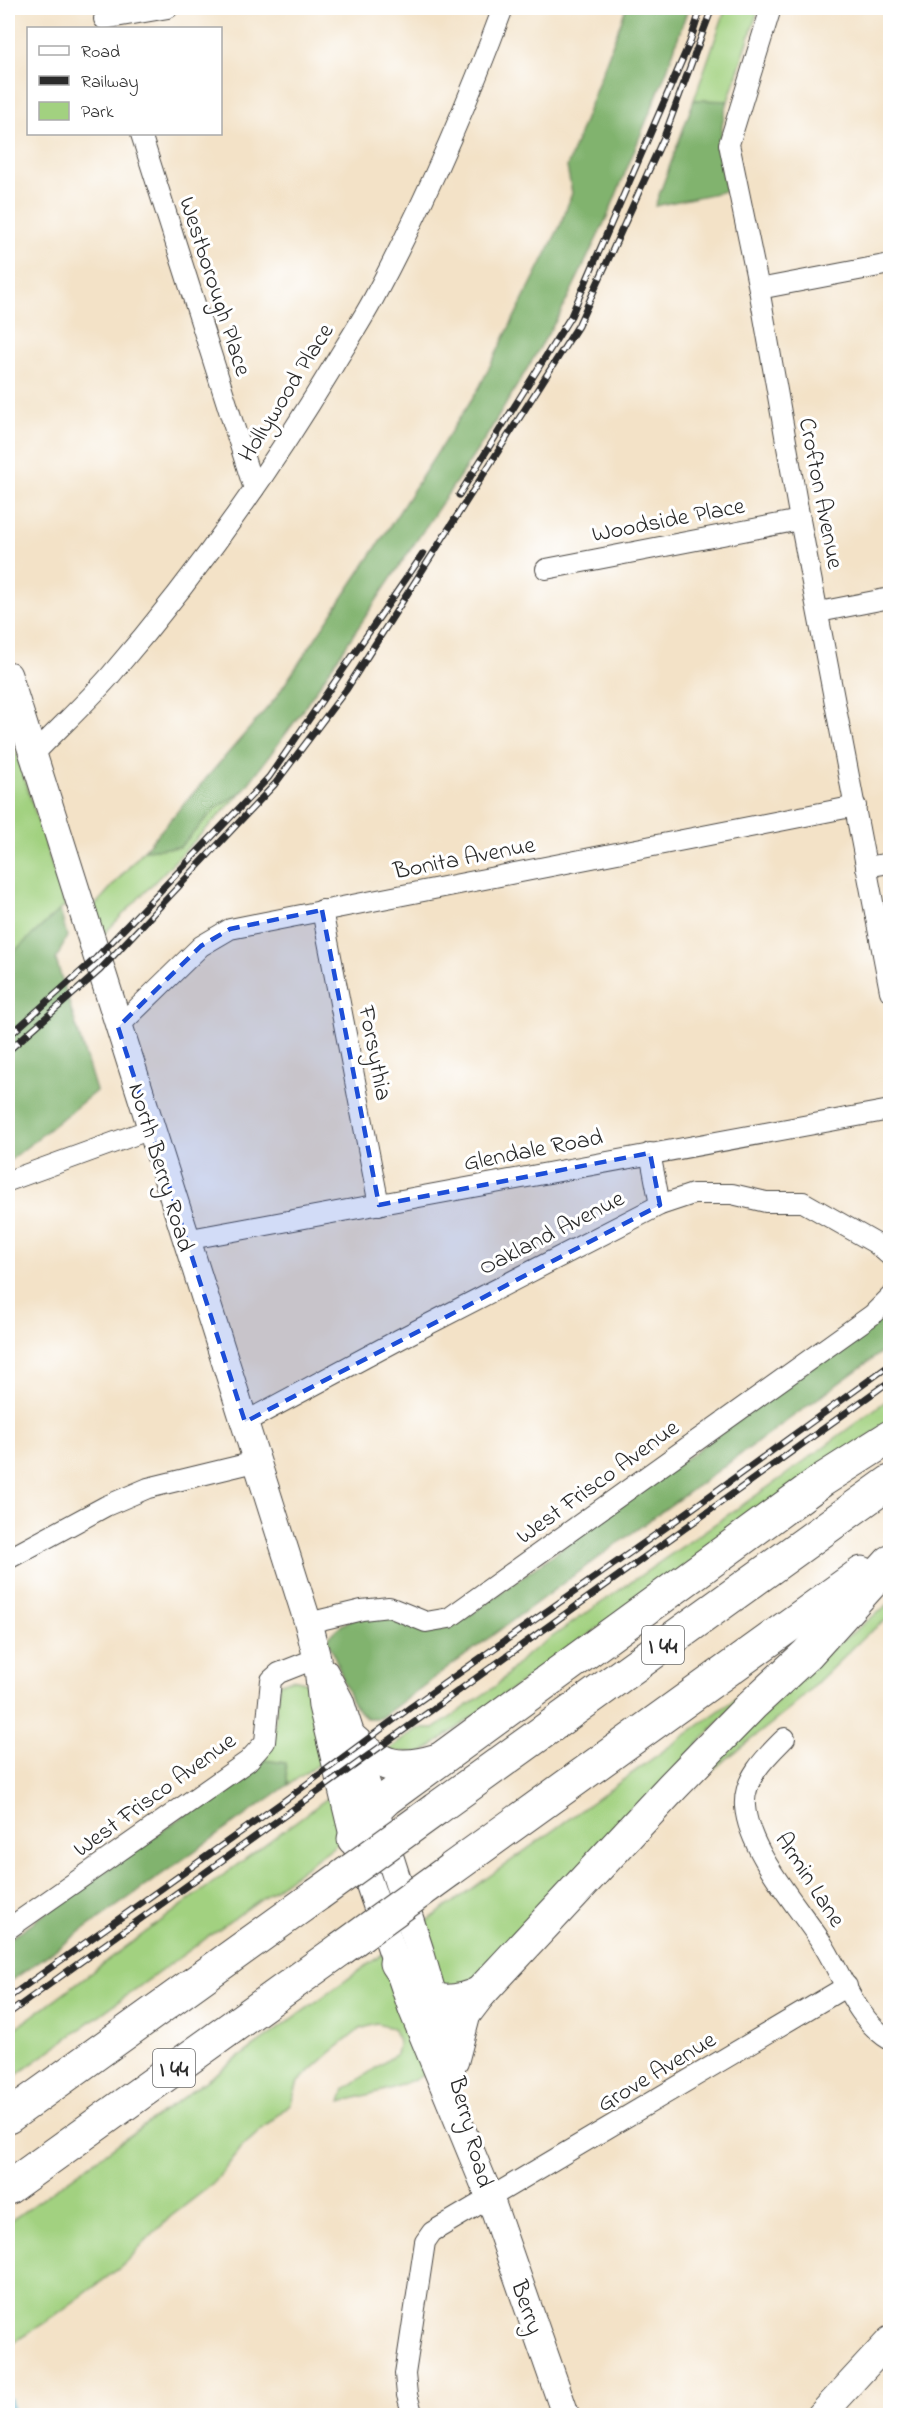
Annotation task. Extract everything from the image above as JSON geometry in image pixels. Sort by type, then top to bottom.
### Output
[{"type":"highway","points":[[354,1839],[362,1822],[374,1808],[821,1480],[891,1437]]},
{"type":"highway","name":"I 44","points":[[8,2117],[891,1482]]},
{"type":"highway","name":"I 44","points":[[8,2188],[891,1552]]},
{"type":"highway","points":[[452,2060],[464,2014],[480,1993],[673,1786],[752,1705],[807,1654],[891,1562]]},
{"type":"highway","points":[[352,1740],[378,1761],[396,1766],[418,1766],[442,1758]]},
{"type":"highway","points":[[396,1963],[405,1977],[418,1990],[435,2001],[465,2000],[480,1993]]},
{"type":"main road","name":"North Berry Road","points":[[8,675],[185,1240],[245,1422],[255,1462],[308,1623],[317,1659],[322,1706],[354,1839]]},
{"type":"main road","name":"North Berry Road","points":[[317,1659],[340,1701],[374,1808]]},
{"type":"main road","name":"Berry Road","points":[[374,1808],[435,2001],[490,2198]]},
{"type":"main road","name":"Berry Road","points":[[354,1839],[412,2009],[490,2198]]},
{"type":"main road","name":"Berry","points":[[490,2198],[566,2415]]},
{"type":"main road","points":[[820,2415],[889,2343]]},
{"type":"street","points":[[104,18],[168,8]]},
{"type":"street","name":"Hollywood Place","points":[[33,755],[108,678],[186,582],[254,489],[304,414],[376,295],[423,199],[503,8]]},
{"type":"street","name":"Crofton Avenue","points":[[771,8],[729,144],[759,289],[800,520],[891,992]]},
{"type":"street","name":"Westborough Place","points":[[141,135],[254,489]]},
{"type":"street","points":[[759,289],[891,264]]},
{"type":"street","name":"Woodside Place","points":[[546,569],[800,520]]},
{"type":"street","points":[[819,612],[891,598]]},
{"type":"street","name":"Bonita Avenue","points":[[118,1027],[186,958],[213,938],[248,924],[856,806]]},
{"type":"street","points":[[866,867],[891,862]]},
{"type":"street","name":"Forsythia","points":[[322,910],[379,1205]]},
{"type":"street","name":"Glendale Road","points":[[185,1240],[891,1110]]},
{"type":"street","points":[[8,1181],[151,1129]]},
{"type":"street","points":[[651,1153],[660,1205]]},
{"type":"street","name":"Oakland Avenue","points":[[245,1422],[660,1205],[693,1194],[732,1194],[765,1202],[803,1202],[875,1243],[891,1256]]},
{"type":"street","name":"West Frisco Avenue","points":[[308,1623],[362,1610],[389,1607],[426,1622],[449,1618],[872,1315],[891,1297]]},
{"type":"street","points":[[8,1559],[106,1506],[148,1488],[255,1462]]},
{"type":"street","name":"West Frisco Avenue","points":[[8,1929],[248,1761],[265,1742],[271,1680],[279,1673],[317,1659]]},
{"type":"street","name":"Armin Lane","points":[[785,1738],[762,1762],[746,1788],[745,1807],[752,1833],[795,1907],[820,1941],[862,2012],[891,2040]]},
{"type":"street","name":"Grove Avenue","points":[[413,2415],[407,2395],[405,2374],[425,2242],[432,2232],[847,1986]]},
{"type":"highlighted area","points":[[322,910],[379,1205],[650,1153],[660,1205],[245,1422],[118,1027],[201,946],[230,929]]},
{"type":"green space","points":[[626,8],[688,8],[667,70],[608,215],[560,314],[486,437],[296,720],[243,791],[215,809],[180,847],[144,850],[275,699],[479,388],[561,224],[572,193],[567,167]]},
{"type":"green space","points":[[726,8],[759,8],[728,101],[694,100]]},
{"type":"green space","points":[[694,100],[728,101],[721,135],[722,167],[726,191],[655,206]]},
{"type":"green space","points":[[8,727],[65,906],[8,957]]},
{"type":"green space","points":[[243,791],[103,935],[93,908],[144,850],[180,847],[215,809]]},
{"type":"green space","points":[[60,910],[67,936],[56,960],[96,1091],[8,1162],[8,957]]},
{"type":"green space","points":[[890,1310],[890,1346],[380,1718],[366,1718],[353,1705],[328,1639],[337,1628],[358,1618],[380,1614],[424,1631],[436,1631],[456,1625]]},
{"type":"green space","points":[[890,1398],[890,1421],[422,1753],[387,1751],[417,1729],[434,1729],[497,1685],[526,1655],[784,1476]]},
{"type":"green space","points":[[890,1603],[890,1617],[866,1635],[791,1708],[701,1779],[814,1663]]},
{"type":"green space","points":[[292,1679],[305,1682],[310,1690],[326,1759],[288,1785],[285,1763],[263,1760],[273,1743],[279,1684]]},
{"type":"green space","points":[[749,1689],[477,1982],[446,1993],[419,1927]]},
{"type":"green space","points":[[263,1760],[285,1763],[288,1785],[8,1983],[8,1940]]},
{"type":"green space","points":[[333,1794],[344,1839],[8,2081],[8,2034]]},
{"type":"green space","points":[[384,1953],[434,2071],[393,2088],[341,2102],[345,2089],[396,2054],[399,2041],[393,2028],[376,2024],[360,2029],[298,2082],[291,2103],[242,2147],[214,2183],[170,2217],[121,2267],[46,2322],[8,2346],[8,2223]]},
{"type":"waterway","points":[[8,2399],[15,2416]]},
{"type":"railway","points":[[459,495],[571,316],[690,42],[701,8]]},
{"type":"railway","points":[[8,1051],[100,970],[275,784],[346,690],[578,326],[664,137],[712,8]]},
{"type":"railway","points":[[8,1037],[96,958],[269,777],[423,554]]},
{"type":"railway","points":[[8,1998],[890,1365]]},
{"type":"railway","points":[[8,2014],[890,1381]]}]
